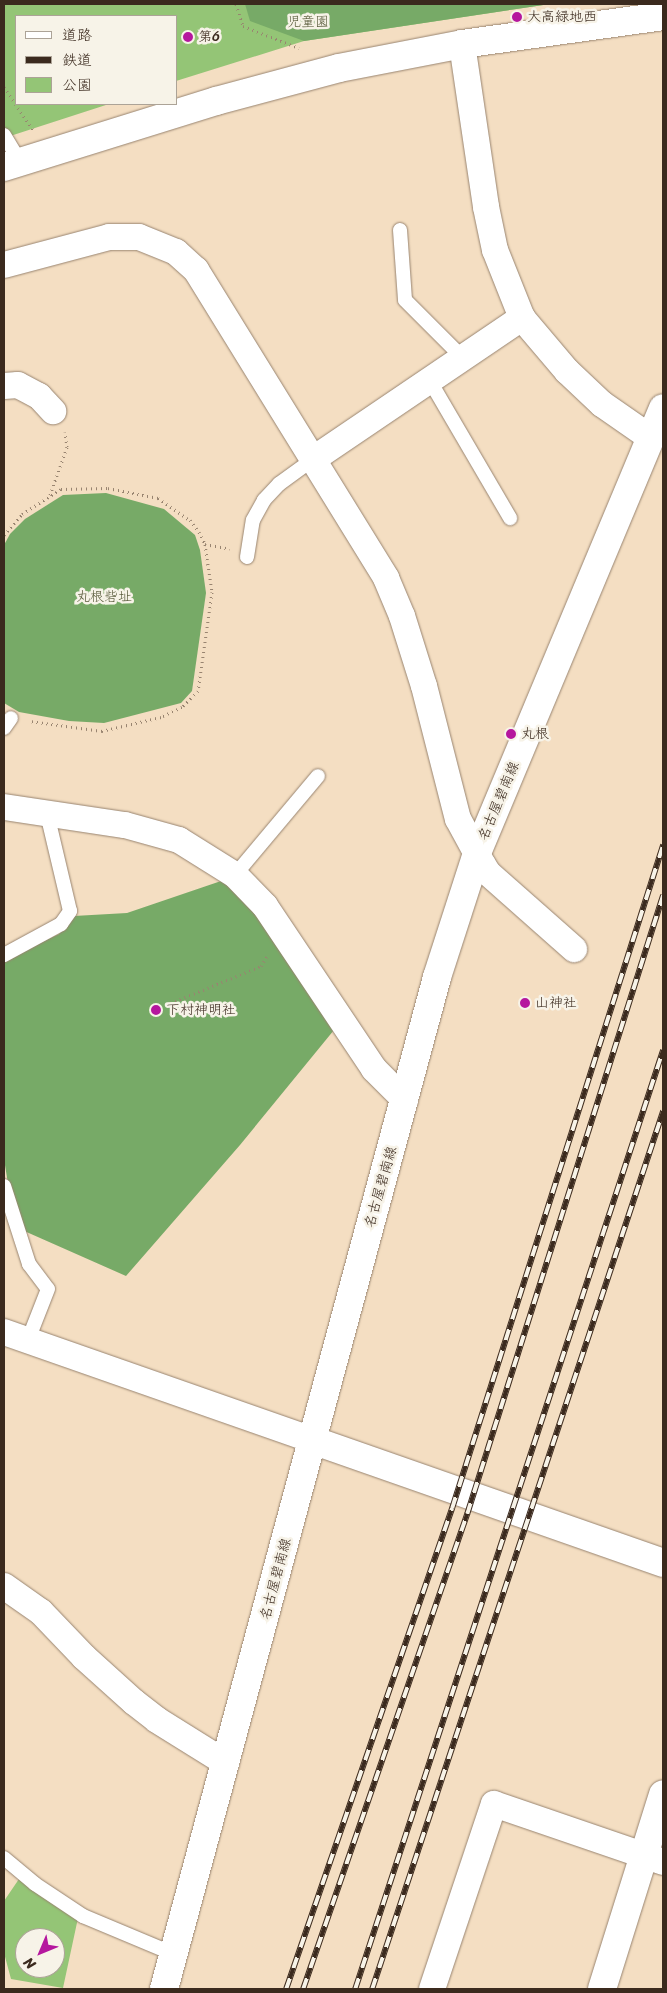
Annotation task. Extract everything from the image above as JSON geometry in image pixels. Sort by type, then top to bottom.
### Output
[{"type":"main road","points":[[12,164],[289,80],[462,44],[663,16]]},
{"type":"main road","name":"名古屋碧南線","points":[[164,1989],[437,977],[478,853],[663,408]]},
{"type":"main road","points":[[312,1440],[663,1563]]},
{"type":"main road","points":[[602,1989],[654,1859],[663,1794]]},
{"type":"street","points":[[462,44],[486,207],[495,250],[522,318],[567,371],[602,404],[651,438]]},
{"type":"street","points":[[4,265],[109,237],[139,237],[176,252],[196,270],[312,460],[367,543],[402,616],[458,819],[488,873],[574,949]]},
{"type":"street","points":[[312,460],[522,318]]},
{"type":"street","points":[[4,386],[18,385],[40,396],[53,411]]},
{"type":"street","points":[[4,807],[125,825],[179,840],[235,875],[265,906],[374,1069],[405,1100]]},
{"type":"street","points":[[4,1332],[312,1440]]},
{"type":"street","points":[[4,1586],[41,1612],[84,1657],[142,1708],[226,1763]]},
{"type":"street","points":[[432,1989],[494,1804],[654,1859]]},
{"type":"lane","points":[[4,134],[12,164]]},
{"type":"lane","points":[[400,230],[405,300],[463,358]]},
{"type":"lane","points":[[430,380],[510,518]]},
{"type":"lane","points":[[247,557],[253,520],[264,500],[279,484],[312,460]]},
{"type":"lane","points":[[235,875],[318,776]]},
{"type":"lane","points":[[4,955],[61,924],[70,911],[47,814]]},
{"type":"lane","points":[[4,1186],[29,1264],[48,1289],[28,1340]]},
{"type":"lane","points":[[4,1858],[34,1884],[83,1916],[174,1954]]},
{"type":"path","points":[[236,4],[243,26],[299,48]]},
{"type":"path","points":[[4,87],[15,104]]},
{"type":"path","points":[[16,105],[32,129],[40,133]]},
{"type":"path","points":[[50,495],[67,447],[64,423],[53,411]]},
{"type":"path","points":[[4,535],[22,514],[61,489],[108,488],[158,498],[190,520],[199,532],[205,544],[212,592],[198,691],[182,707],[161,716],[102,731],[8,723]]},
{"type":"path","points":[[166,1005],[261,966],[282,933]]},
{"type":"green space","points":[[4,4],[550,4],[304,41],[178,80],[178,15],[15,15],[15,105],[106,105],[4,138]]},
{"type":"green space","name":"児童園","points":[[245,4],[550,4],[304,41],[250,21]]},
{"type":"green space","name":"丸根砦址","points":[[106,493],[164,509],[195,535],[200,550],[206,593],[192,691],[181,703],[104,723],[69,721],[19,712],[4,703],[4,545],[10,534],[25,519],[63,495]]},
{"type":"green space","points":[[224,880],[251,908],[334,1030],[240,1145],[126,1276],[22,1230],[10,1196],[4,1159],[4,960],[59,934],[74,916],[127,913]]},
{"type":"green space","points":[[19,1879],[78,1918],[63,1988],[11,1979],[4,1953],[4,1901]]},
{"type":"railway","points":[[286,1989],[452,1508],[663,845]]},
{"type":"railway","points":[[303,1989],[467,1514],[663,895]]},
{"type":"railway","points":[[355,1989],[663,1050]]},
{"type":"railway","points":[[372,1989],[663,1111]]},
{"type":"place","name":"大高緑地西","points":[[517,17]]},
{"type":"place","name":"第6","points":[[188,37]]},
{"type":"place","name":"丸根","points":[[511,734]]},
{"type":"place","name":"山神社","points":[[525,1003]]},
{"type":"place","name":"下村神明社","points":[[156,1010]]}]
